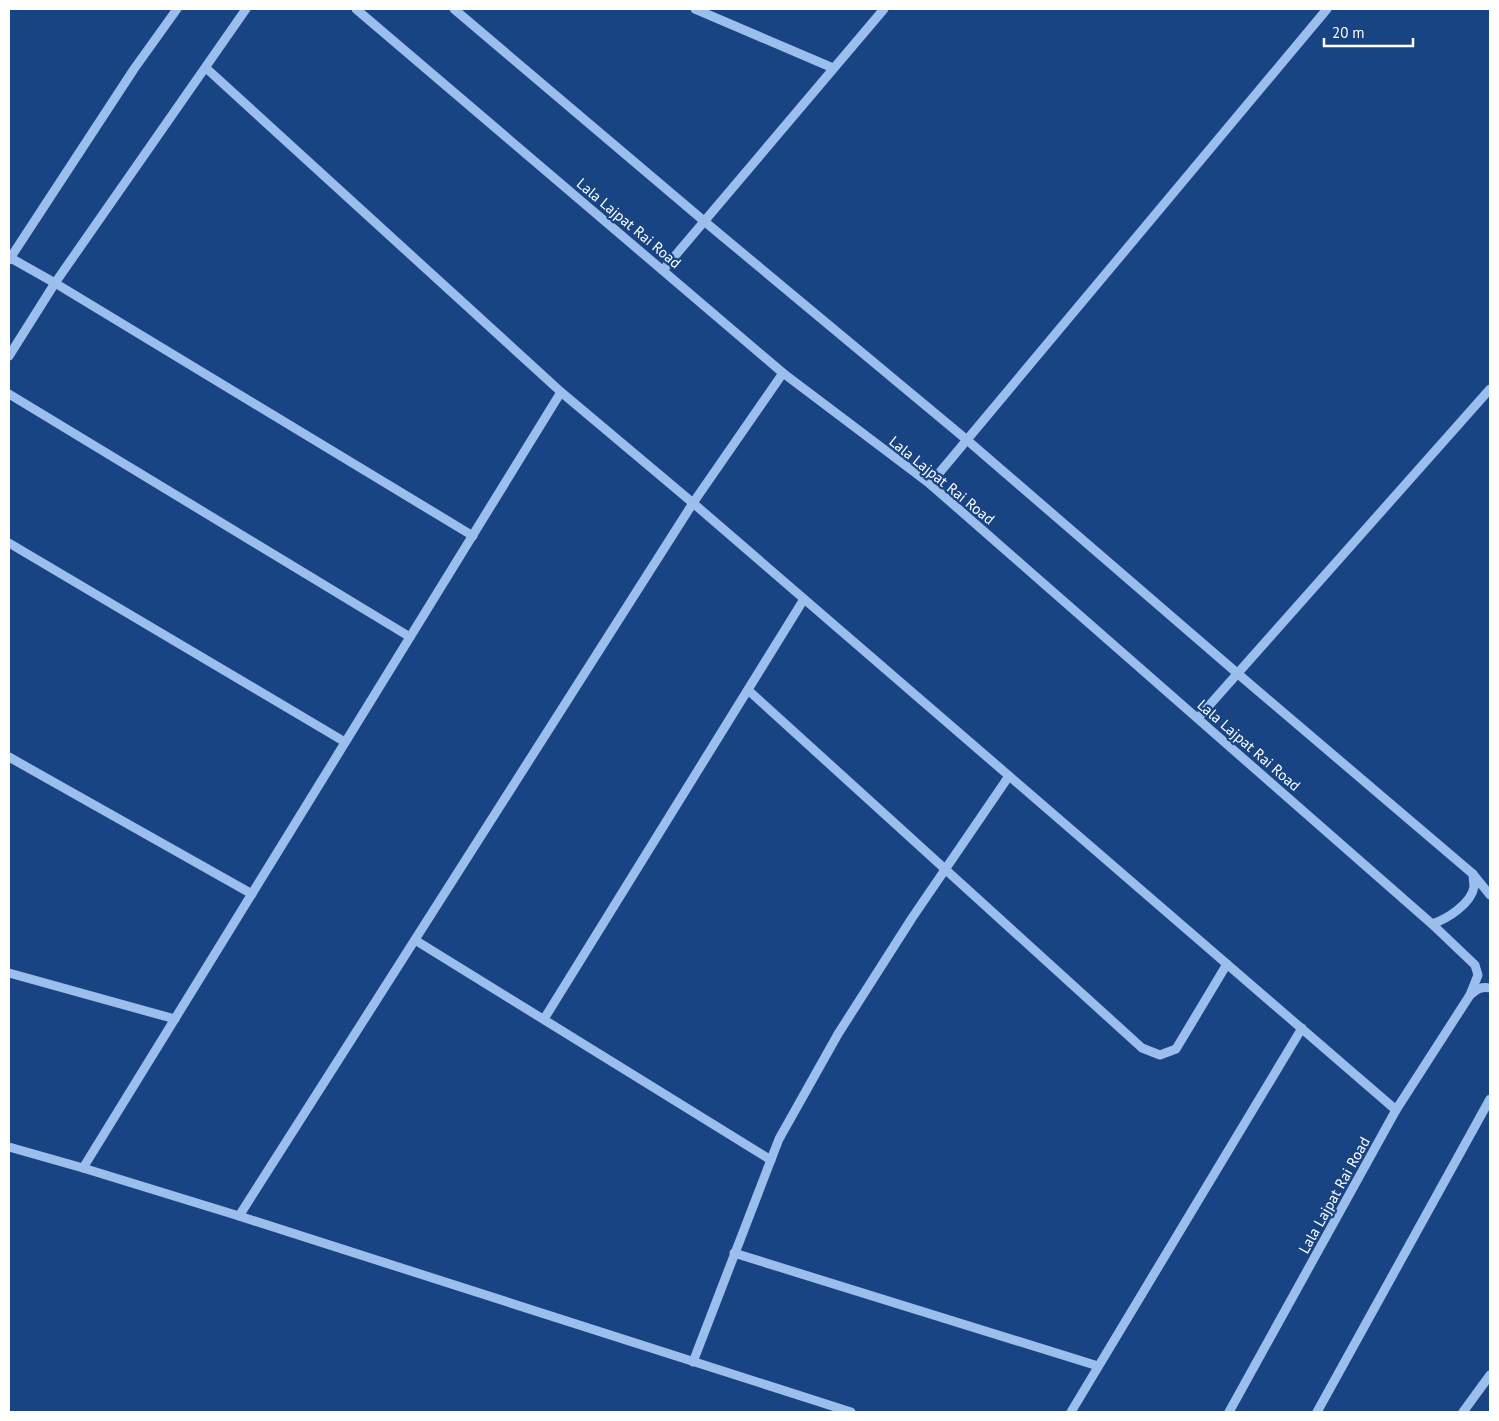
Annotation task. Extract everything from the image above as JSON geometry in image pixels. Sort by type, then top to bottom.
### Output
[{"type":"street","points":[[177,9],[134,69],[9,258],[55,283],[473,536]]},
{"type":"street","points":[[9,356],[55,283],[246,9]]},
{"type":"street","name":"Lala Lajpat Rai Road","points":[[356,9],[783,373],[930,484],[1432,924],[1475,965],[1478,975],[1470,995],[1396,1110],[1229,1412]]},
{"type":"street","points":[[454,9],[704,221],[967,440],[1237,674],[1473,874],[1490,895]]},
{"type":"street","points":[[695,9],[833,68]]},
{"type":"street","points":[[663,270],[884,9]]},
{"type":"street","points":[[930,484],[1327,9]]},
{"type":"street","points":[[206,68],[561,392],[693,503],[1396,1110]]},
{"type":"street","points":[[239,1216],[693,503],[783,373]]},
{"type":"street","points":[[1198,718],[1490,389]]},
{"type":"street","points":[[84,1168],[561,392]]},
{"type":"street","points":[[9,394],[410,637]]},
{"type":"street","points":[[9,542],[345,742]]},
{"type":"street","points":[[544,1019],[804,599]]},
{"type":"street","points":[[748,690],[1142,1048],[1160,1055],[1176,1049],[1227,964]]},
{"type":"street","points":[[9,757],[252,894]]},
{"type":"street","points":[[693,1362],[779,1139],[838,1034],[946,868],[1009,776]]},
{"type":"street","points":[[1432,924],[1446,920],[1470,896],[1474,887],[1473,874]]},
{"type":"street","points":[[415,940],[770,1160]]},
{"type":"street","points":[[9,973],[175,1019]]},
{"type":"street","points":[[1470,995],[1478,989],[1490,988]]},
{"type":"street","points":[[1071,1412],[1302,1028]]},
{"type":"street","points":[[1317,1412],[1490,1098]]},
{"type":"street","points":[[9,1147],[239,1216],[851,1412]]},
{"type":"street","points":[[734,1253],[1098,1366]]},
{"type":"street","points":[[1463,1412],[1490,1375]]}]
